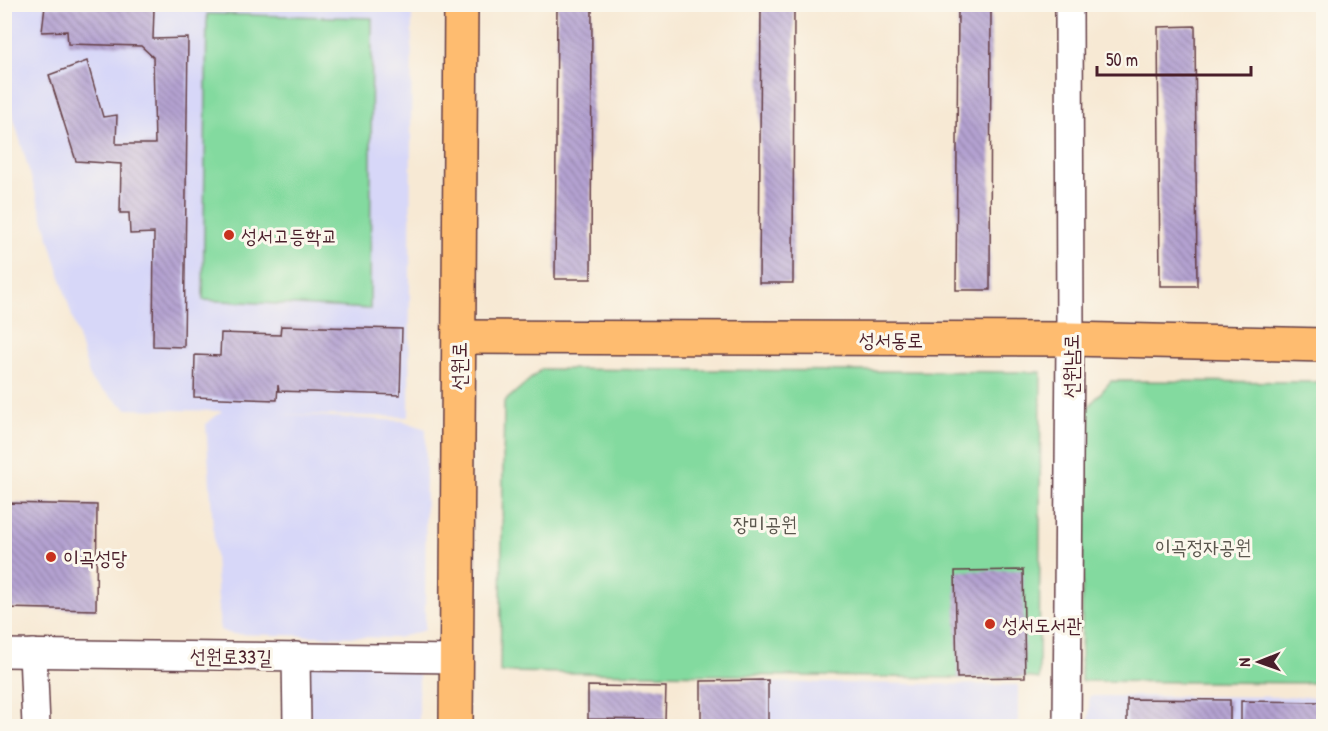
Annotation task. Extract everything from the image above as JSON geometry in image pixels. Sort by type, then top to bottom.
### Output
[{"type":"main road","name":"선원로","points":[[456,726],[460,4]]},
{"type":"main road","name":"성서동로","points":[[459,337],[1070,339],[1323,345]]},
{"type":"street","name":"선원남로","points":[[1067,726],[1070,339],[1069,4]]},
{"type":"street","name":"선원로33길","points":[[4,653],[457,659]]},
{"type":"street","points":[[33,653],[36,726]]},
{"type":"street","points":[[296,656],[297,726]]},
{"type":"shaded area","name":"성서고등학교","points":[[5,5],[412,5],[409,417],[280,414],[403,421],[426,429],[425,630],[397,638],[232,634],[220,630],[206,424],[222,411],[127,409],[91,381],[5,89]]},
{"type":"shaded area","points":[[307,653],[419,657],[419,726],[307,726]]},
{"type":"shaded area","points":[[709,682],[1018,685],[1018,726],[708,726]]},
{"type":"shaded area","points":[[1089,696],[1323,697],[1323,726],[1089,726]]},
{"type":"green space","points":[[207,14],[372,18],[370,309],[203,300]]},
{"type":"green space","name":"장미공원","points":[[542,369],[1041,372],[1039,679],[1025,677],[500,672],[504,402]]},
{"type":"green space","name":"이곡정자공원","points":[[1111,381],[1323,382],[1323,683],[1081,681],[1084,412]]},
{"type":"building","points":[[557,4],[592,4],[591,279],[555,279]]},
{"type":"building","points":[[958,4],[991,4],[990,290],[956,290]]},
{"type":"building","points":[[761,5],[794,5],[793,283],[759,283]]},
{"type":"building","points":[[45,6],[154,8],[153,39],[188,38],[184,347],[153,346],[154,233],[130,234],[129,213],[120,213],[121,164],[76,161],[49,75],[87,61],[103,117],[117,115],[116,144],[155,144],[153,57],[141,46],[68,44],[67,31],[42,32]]},
{"type":"building","points":[[1195,26],[1197,286],[1160,286],[1158,27]]},
{"type":"building","points":[[281,326],[402,329],[400,395],[279,391],[278,385],[277,400],[194,397],[195,355],[220,356],[221,333],[280,335]]},
{"type":"building","name":"이곡성당","points":[[4,503],[97,505],[96,610],[4,608]]},
{"type":"building","name":"성서도서관","points":[[1023,570],[1025,677],[957,678],[955,571]]},
{"type":"building","points":[[768,680],[768,726],[701,726],[701,681]]},
{"type":"building","points":[[588,686],[666,687],[665,720],[588,719]]},
{"type":"building","points":[[1127,699],[1230,700],[1230,726],[1127,726]]},
{"type":"building","points":[[1241,701],[1324,702],[1324,726],[1241,726]]},
{"type":"place","name":"성서고등학교","points":[[229,235]]},
{"type":"place","name":"이곡성당","points":[[51,557]]},
{"type":"place","name":"성서도서관","points":[[990,624]]}]
